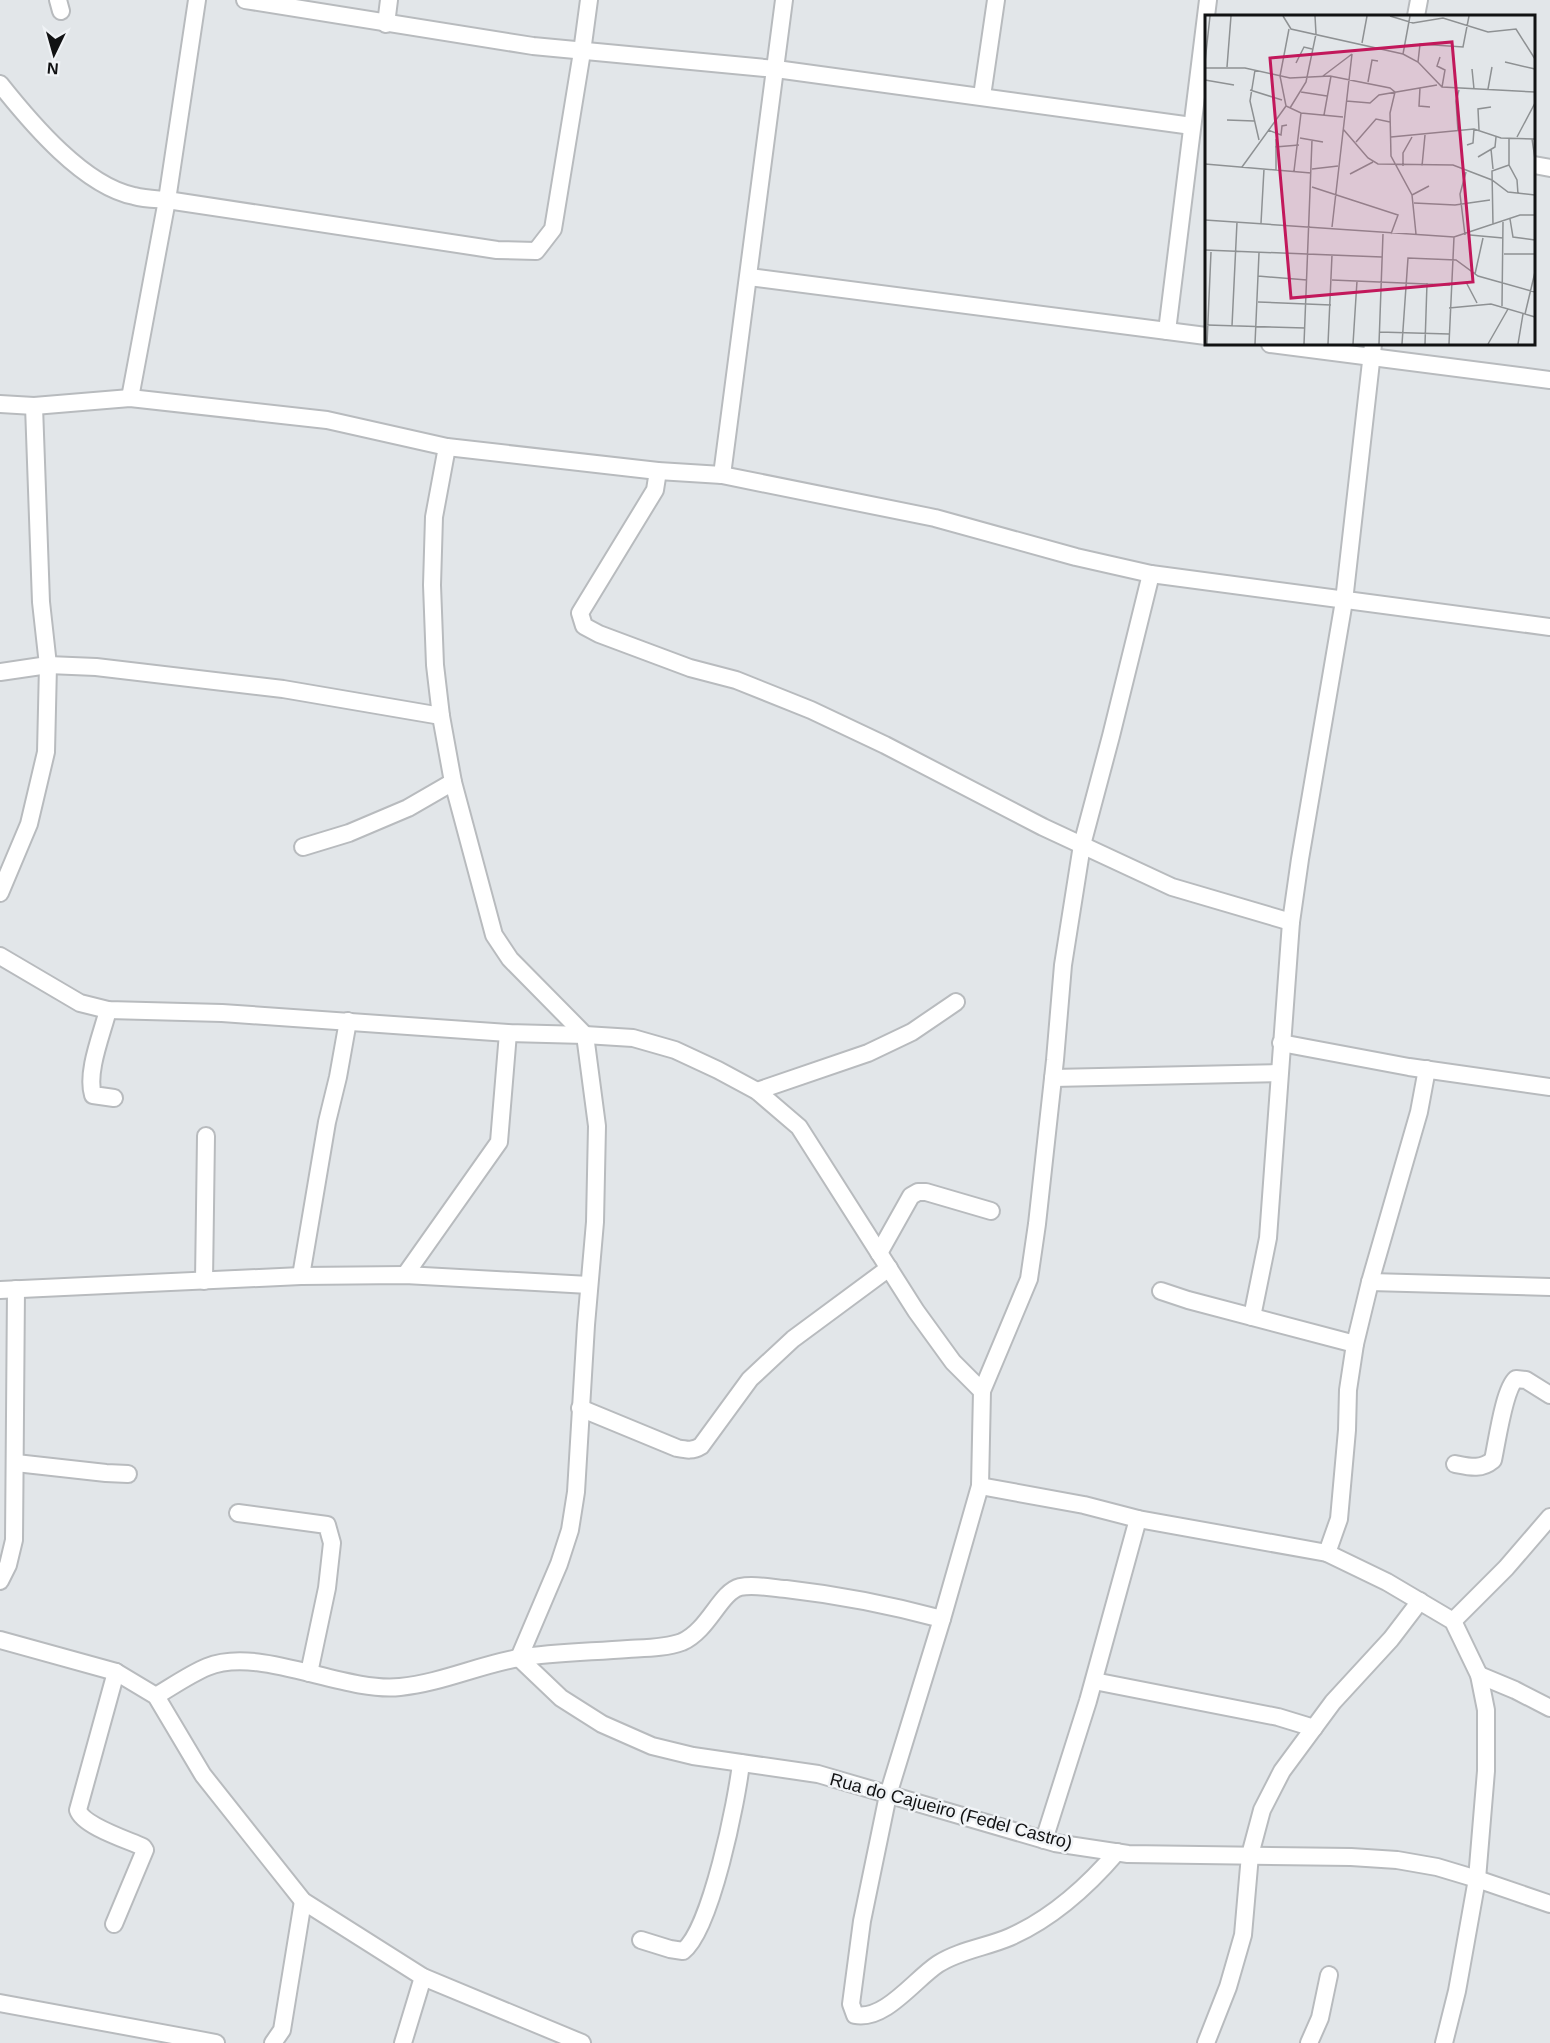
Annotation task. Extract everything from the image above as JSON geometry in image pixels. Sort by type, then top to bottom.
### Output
[{"type":"street","points":[[130,398],[167,200],[197,0]]},
{"type":"street","points":[[244,0],[386,24],[582,52],[776,69],[1192,126]]},
{"type":"street","points":[[386,24],[389,0]]},
{"type":"street","points":[[0,84],[37,128],[62,153],[97,181],[133,196],[497,250],[536,250],[553,229],[589,0]]},
{"type":"street","points":[[722,475],[784,0]]},
{"type":"street","points":[[982,96],[996,0]]},
{"type":"street","points":[[1206,15],[1208,0]]},
{"type":"street","points":[[1416,15],[1419,0]]},
{"type":"street","points":[[1167,331],[1205,24]]},
{"type":"street","points":[[1535,165],[1550,168]]},
{"type":"street","points":[[748,278],[1205,336]]},
{"type":"street","points":[[1287,345],[1372,350],[1550,380]]},
{"type":"street","points":[[1252,1317],[1268,1238],[1291,922],[1344,600],[1372,350]]},
{"type":"street","points":[[0,404],[34,406],[130,398],[327,420],[447,447],[658,471],[722,475],[936,518],[1076,557],[1150,574],[1550,627]]},
{"type":"street","points":[[0,894],[29,824],[46,752],[48,665],[42,602],[34,406]]},
{"type":"street","points":[[447,447],[434,518],[432,585],[435,665],[441,716],[453,782],[495,935],[510,959],[585,1035],[597,1126],[595,1222],[580,1408],[576,1492],[570,1530],[560,1564],[519,1658]]},
{"type":"street","points":[[658,471],[655,490],[580,614],[584,626],[690,669],[736,680],[811,710],[1082,845],[1172,887],[1291,922]]},
{"type":"street","points":[[1117,1852],[1066,1904],[1035,1924],[1009,1937],[969,1950],[938,1964],[898,1998],[876,2012],[863,2017],[855,2015],[851,2004],[862,1921],[888,1795],[980,1486],[982,1391],[1029,1279],[1053,1078],[1063,964],[1082,845],[1150,574]]},
{"type":"street","points":[[0,672],[48,665],[96,667],[283,689],[441,716]]},
{"type":"street","points":[[303,847],[349,833],[408,808],[453,782]]},
{"type":"street","points":[[0,956],[80,1003],[108,1010],[222,1013],[508,1033],[633,1038],[675,1050],[718,1070],[757,1092],[799,1127],[916,1311],[953,1362],[982,1391]]},
{"type":"street","points":[[757,1092],[868,1053],[912,1032],[956,1002]]},
{"type":"street","points":[[108,1010],[90,1086],[93,1095],[114,1098]]},
{"type":"street","points":[[301,1276],[327,1122],[348,1021]]},
{"type":"street","points":[[405,1275],[499,1142],[508,1033]]},
{"type":"street","points":[[1281,1043],[1427,1069],[1550,1087]]},
{"type":"street","points":[[1327,1553],[1339,1519],[1348,1390],[1355,1344],[1370,1282],[1419,1112],[1427,1069]]},
{"type":"street","points":[[1053,1078],[1280,1073]]},
{"type":"street","points":[[204,1281],[206,1136]]},
{"type":"street","points":[[879,1252],[911,1196],[918,1192],[926,1192],[991,1211]]},
{"type":"street","points":[[580,1408],[677,1448],[696,1449],[701,1446],[750,1379],[793,1339],[889,1268]]},
{"type":"street","points":[[0,1581],[8,1565],[14,1540],[16,1462],[8,1289],[301,1276],[405,1275],[589,1285]]},
{"type":"street","points":[[1370,1282],[1550,1287]]},
{"type":"street","points":[[1161,1291],[1355,1344]]},
{"type":"street","points":[[1455,1464],[1476,1468],[1485,1466],[1493,1460],[1507,1395],[1511,1384],[1516,1379],[1526,1380],[1550,1395]]},
{"type":"street","points":[[16,1462],[129,1474]]},
{"type":"street","points":[[980,1486],[1084,1505],[1138,1519],[1327,1553],[1387,1582],[1453,1620],[1479,1675],[1486,1710],[1486,1771],[1477,1879],[1457,1991],[1444,2043]]},
{"type":"street","points":[[238,1513],[327,1526],[332,1543],[327,1588],[309,1673]]},
{"type":"street","points":[[1453,1620],[1506,1568],[1550,1517]]},
{"type":"street","points":[[1044,1840],[1094,1681],[1138,1519]]},
{"type":"street","points":[[156,1696],[208,1666],[227,1662],[248,1662],[365,1685],[398,1687],[438,1680],[519,1658],[654,1648],[681,1642],[699,1632],[729,1592],[740,1587],[758,1586],[879,1602],[942,1619]]},
{"type":"street","points":[[1206,2043],[1228,1987],[1243,1935],[1250,1855],[1262,1810],[1282,1771],[1333,1702],[1391,1639],[1420,1601]]},
{"type":"street","points":[[0,1640],[116,1672],[156,1696],[203,1775],[303,1900],[423,1977],[582,2043]]},
{"type":"street","name":"Rua do Cajueiro (Fedel Castro)","points":[[519,1658],[561,1698],[602,1724],[652,1746],[693,1756],[818,1774],[1044,1840],[1117,1852],[1397,1860],[1437,1867],[1550,1904]]},
{"type":"street","points":[[114,1924],[145,1850],[84,1819],[78,1810],[116,1672]]},
{"type":"street","points":[[1479,1675],[1550,1708]]},
{"type":"street","points":[[1094,1681],[1278,1717],[1314,1728]]},
{"type":"street","points":[[641,1940],[683,1951],[694,1939],[729,1833],[741,1763]]},
{"type":"street","points":[[273,2043],[282,2030],[303,1900]]},
{"type":"street","points":[[1309,2043],[1320,2018],[1329,1975]]},
{"type":"street","points":[[404,2043],[423,1977]]},
{"type":"street","points":[[0,2003],[216,2043]]}]
